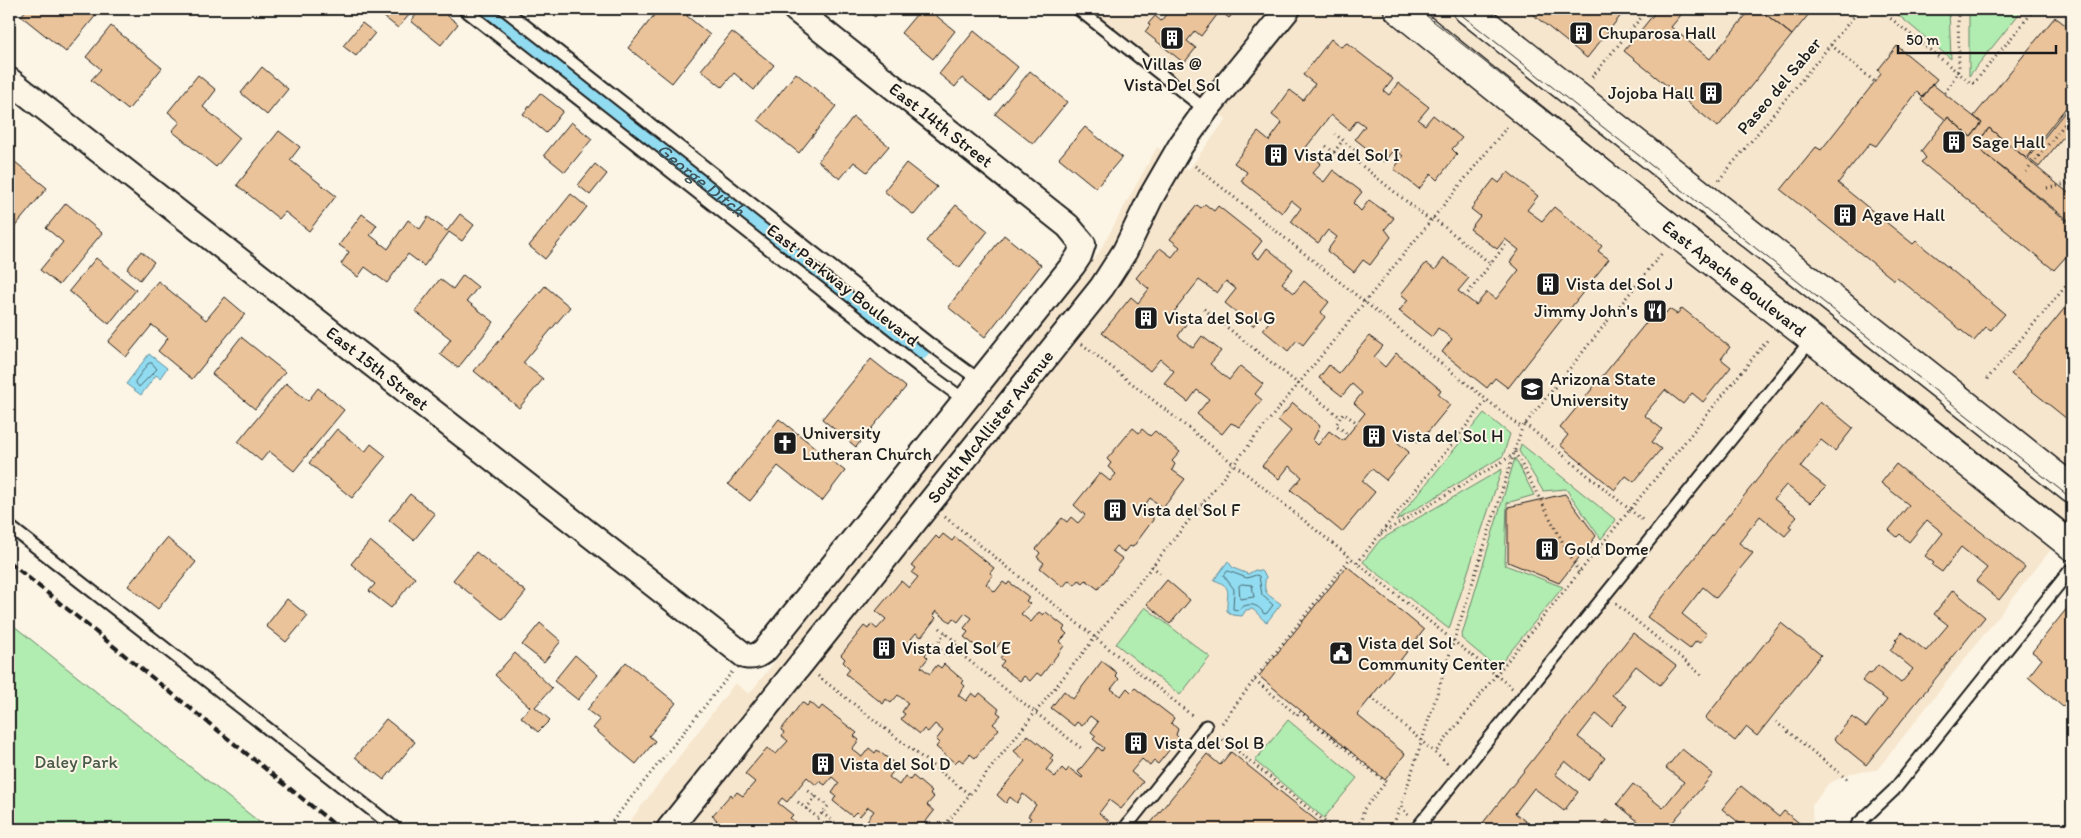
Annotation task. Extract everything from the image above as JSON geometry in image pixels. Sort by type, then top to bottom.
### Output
[{"type":"main road","name":"East Apache Boulevard","points":[[1398,9],[1677,234],[2072,546]]},
{"type":"main road","points":[[1467,9],[2072,489]]},
{"type":"street","name":"East 14th Street","points":[[795,9],[1068,226],[1083,244]]},
{"type":"street","name":"South McAllister Avenue","points":[[669,829],[1102,286],[1125,251],[1166,168],[1206,110],[1288,9]]},
{"type":"street","name":"East 15th Street","points":[[9,80],[745,656]]},
{"type":"street","name":"South McAllister Avenue","points":[[745,656],[759,655],[766,649],[982,382],[1080,256],[1083,244]]},
{"type":"lane","name":"East Parkway Boulevard","points":[[464,9],[914,363],[966,401]]},
{"type":"lane","name":"East Parkway Boulevard","points":[[504,9],[931,345],[982,382]]},
{"type":"lane","points":[[1078,9],[1206,110]]},
{"type":"lane","points":[[1416,829],[1524,698],[1812,339]]},
{"type":"lane","points":[[9,526],[396,829]]},
{"type":"lane","points":[[1857,825],[1894,790],[2072,568]]},
{"type":"lane","points":[[1124,829],[1206,726]]},
{"type":"path","points":[[1591,78],[1648,9]]},
{"type":"path","name":"Paseo del Saber","points":[[1719,180],[1860,9]]},
{"type":"path","points":[[1879,9],[1971,84],[1974,83],[2035,9]]},
{"type":"path","points":[[1945,93],[1958,73],[1958,9]]},
{"type":"path","points":[[1831,45],[1875,82]]},
{"type":"path","points":[[942,829],[1521,109]]},
{"type":"path","points":[[2026,172],[2072,115]]},
{"type":"path","points":[[1326,146],[1344,160],[1347,161],[1351,157],[1354,149],[1335,134]]},
{"type":"path","points":[[1334,152],[1343,140]]},
{"type":"path","points":[[1351,157],[1490,264]]},
{"type":"path","points":[[1190,162],[1487,400],[1524,426],[1657,532]]},
{"type":"path","points":[[2047,188],[2072,183]]},
{"type":"path","points":[[1468,293],[1506,244]]},
{"type":"path","points":[[1392,829],[1524,426],[1665,249]]},
{"type":"path","points":[[1987,379],[2072,279]]},
{"type":"path","points":[[1204,309],[1340,417]]},
{"type":"path","points":[[1435,753],[1769,338]]},
{"type":"path","points":[[1080,342],[1351,557],[1524,698]]},
{"type":"path","points":[[1357,562],[1487,400]]},
{"type":"path","points":[[1346,434],[1336,425],[1340,417],[1345,413],[1356,422]]},
{"type":"path","points":[[1378,536],[1514,453]]},
{"type":"path","points":[[1514,453],[1579,573]]},
{"type":"path","points":[[1202,504],[1213,512]]},
{"type":"path","points":[[941,514],[1095,638]]},
{"type":"path","points":[[1351,557],[1279,645],[1255,680],[1296,715],[1299,711],[1386,782],[1364,809],[1360,821],[1354,829]]},
{"type":"path","points":[[1152,566],[1162,574]]},
{"type":"path","points":[[1606,596],[1703,676]]},
{"type":"path","points":[[929,640],[948,656],[958,644],[940,628]]},
{"type":"path","points":[[936,646],[946,633]]},
{"type":"path","points":[[954,649],[1080,748]]},
{"type":"path","points":[[606,829],[745,656]]},
{"type":"path","points":[[814,672],[970,795]]},
{"type":"path","points":[[1371,697],[1460,775]]},
{"type":"path","points":[[1776,722],[1848,780]]},
{"type":"path","points":[[798,802],[818,818],[828,806],[808,790]]},
{"type":"path","points":[[806,809],[816,796]]},
{"type":"path","points":[[1400,806],[1407,814]]},
{"type":"path","points":[[822,813],[842,829]]},
{"type":"shaded area","name":"Arizona State University","points":[[1088,9],[2072,9],[2072,523],[1877,770],[1851,773],[1828,784],[1812,806],[1813,829],[624,829],[735,683],[749,694],[1098,254],[1157,147],[1188,170],[1226,119]]},
{"type":"green space","points":[[1891,9],[1949,9],[1951,59]]},
{"type":"green space","points":[[1969,9],[2023,9],[1969,76]]},
{"type":"green space","points":[[1484,413],[1510,434],[1503,456],[1396,521]]},
{"type":"green space","points":[[1521,444],[1616,520],[1601,539],[1566,489],[1543,491],[1519,451]]},
{"type":"green space","points":[[1515,458],[1534,495],[1507,503],[1505,565],[1563,587],[1497,668],[1461,638]]},
{"type":"green space","points":[[1502,469],[1449,629],[1363,562],[1380,540]]},
{"type":"green space","points":[[1145,607],[1210,657],[1180,695],[1116,644]]},
{"type":"green space","name":"Daley Park","points":[[9,622],[268,829],[9,829]]},
{"type":"green space","points":[[1288,720],[1357,778],[1324,818],[1255,761]]},
{"type":"water","points":[[149,354],[167,368],[160,378],[156,375],[141,395],[126,384]]},
{"type":"water","points":[[1228,561],[1233,568],[1248,574],[1255,570],[1261,571],[1266,576],[1265,587],[1267,593],[1281,604],[1267,622],[1252,609],[1246,610],[1242,616],[1233,615],[1227,611],[1227,588],[1214,580]]},
{"type":"building","points":[[27,9],[101,9],[66,52],[21,16]]},
{"type":"building","points":[[374,9],[404,9],[410,14],[398,28]]},
{"type":"building","points":[[421,9],[439,9],[458,24],[441,45],[411,21]]},
{"type":"building","points":[[659,9],[693,9],[687,16],[710,35],[672,83],[628,48]]},
{"type":"building","points":[[864,9],[882,9],[875,17]]},
{"type":"building","points":[[921,9],[928,9],[955,31],[933,59],[901,33]]},
{"type":"building","name":"Villas @ Vista Del Sol","points":[[1163,9],[1192,9],[1195,11],[1197,9],[1237,9],[1229,18],[1220,11],[1201,36],[1195,31],[1187,41],[1196,48],[1184,63],[1145,32],[1150,25],[1148,24],[1155,16],[1161,21],[1167,13]]},
{"type":"building","name":"Chuparosa Hall","points":[[1526,9],[1626,9],[1587,58]]},
{"type":"building","name":"Jojoba Hall","points":[[1658,9],[1686,9],[1671,27],[1710,59],[1751,9],[1759,9],[1792,35],[1718,127],[1624,51]]},
{"type":"building","points":[[1759,9],[1813,9],[1792,35]]},
{"type":"building","name":"Sage Hall","points":[[2055,17],[2072,30],[2072,100],[2026,158],[1989,128],[1975,146],[2072,225],[2072,250],[2054,270],[1921,162],[1926,158],[1921,151],[1948,117],[1971,137],[1982,123],[1974,116]]},
{"type":"building","points":[[362,23],[375,33],[356,56],[343,46]]},
{"type":"building","points":[[111,26],[162,68],[128,110],[91,80],[101,69],[86,57]]},
{"type":"building","points":[[974,31],[1018,67],[991,101],[962,78],[955,87],[939,74]]},
{"type":"building","points":[[732,32],[774,65],[754,90],[734,73],[722,87],[701,70]]},
{"type":"building","name":"Vista del Sol I","points":[[1331,39],[1341,47],[1347,43],[1393,79],[1384,91],[1389,95],[1398,83],[1429,107],[1418,120],[1425,125],[1433,115],[1462,138],[1452,149],[1457,154],[1437,180],[1431,174],[1419,189],[1394,169],[1403,156],[1394,149],[1384,162],[1355,139],[1365,126],[1357,120],[1349,130],[1331,115],[1304,150],[1321,163],[1312,173],[1324,182],[1333,170],[1362,192],[1353,203],[1361,211],[1369,200],[1394,218],[1385,229],[1391,237],[1370,265],[1363,260],[1354,272],[1327,251],[1337,237],[1328,230],[1318,243],[1291,222],[1301,208],[1291,200],[1282,213],[1241,181],[1247,172],[1234,163],[1258,132],[1269,141],[1282,123],[1272,115],[1290,90],[1303,100],[1315,84],[1303,75]]},
{"type":"building","name":"Agave Hall","points":[[1897,46],[1937,79],[1922,97],[1917,92],[1876,146],[1870,143],[1838,183],[1913,244],[1916,241],[2005,314],[1991,330],[1986,327],[1974,341],[1897,277],[1894,280],[1781,190],[1816,147],[1821,150],[1881,74],[1878,70]]},
{"type":"building","points":[[262,67],[288,89],[267,115],[241,93]]},
{"type":"building","points":[[1030,71],[1067,102],[1033,144],[995,114]]},
{"type":"building","points":[[796,73],[836,106],[799,153],[758,120]]},
{"type":"building","points":[[198,75],[216,90],[203,107],[240,138],[216,167],[172,131],[180,122],[168,112]]},
{"type":"building","points":[[1932,84],[1982,123],[1971,137],[1948,117],[1946,120],[1921,100]]},
{"type":"building","points":[[540,93],[563,111],[546,133],[523,114]]},
{"type":"building","points":[[2072,103],[2072,126],[2039,167],[2028,158]]},
{"type":"building","points":[[853,117],[889,146],[867,172],[854,162],[840,179],[818,161]]},
{"type":"building","points":[[571,122],[592,139],[565,172],[544,155]]},
{"type":"building","points":[[1085,127],[1122,157],[1096,188],[1059,158]]},
{"type":"building","points":[[1989,128],[2072,196],[2072,223],[1975,146]]},
{"type":"building","points":[[279,131],[300,147],[290,160],[336,196],[309,231],[285,212],[279,219],[237,185]]},
{"type":"building","points":[[9,157],[47,188],[12,230],[9,227]]},
{"type":"building","points":[[906,163],[937,187],[914,215],[884,191]]},
{"type":"building","points":[[595,164],[607,174],[590,195],[578,185]]},
{"type":"building","name":"Vista del Sol J","points":[[1508,172],[1538,196],[1527,210],[1542,221],[1554,207],[1602,246],[1598,251],[1609,259],[1508,388],[1495,378],[1487,388],[1442,352],[1452,339],[1438,328],[1432,337],[1399,311],[1408,300],[1401,294],[1426,263],[1435,270],[1444,258],[1469,278],[1458,291],[1476,305],[1487,292],[1496,299],[1519,270],[1510,262],[1519,250],[1505,239],[1497,249],[1470,229],[1480,216],[1471,209],[1494,179],[1499,183]]},
{"type":"building","points":[[571,194],[587,207],[545,259],[529,246]]},
{"type":"building","points":[[66,203],[102,233],[59,285],[40,270],[63,242],[46,228]]},
{"type":"building","name":"Vista del Sol G","points":[[1205,204],[1214,211],[1218,206],[1262,241],[1252,254],[1259,259],[1267,248],[1293,269],[1282,283],[1294,293],[1304,281],[1329,302],[1321,312],[1325,317],[1303,345],[1297,340],[1288,351],[1263,330],[1271,319],[1264,313],[1253,326],[1225,303],[1236,289],[1226,281],[1217,293],[1199,280],[1173,313],[1186,324],[1178,336],[1193,348],[1202,336],[1221,351],[1210,364],[1229,380],[1240,366],[1263,384],[1255,394],[1262,400],[1240,427],[1231,423],[1222,434],[1197,414],[1209,399],[1197,390],[1188,402],[1164,383],[1174,371],[1160,359],[1150,371],[1102,333],[1131,297],[1138,303],[1149,289],[1136,278],[1160,248],[1172,257],[1180,247],[1170,239],[1197,205],[1201,208]]},
{"type":"building","points":[[956,205],[988,231],[959,268],[926,241]]},
{"type":"building","points":[[362,214],[377,225],[370,235],[388,249],[408,220],[420,229],[428,217],[447,231],[460,214],[474,225],[462,241],[449,232],[424,266],[408,254],[387,283],[365,267],[358,277],[341,264],[349,252],[339,245]]},
{"type":"building","points":[[1004,235],[1041,265],[985,337],[948,307]]},
{"type":"building","points":[[141,251],[154,262],[140,280],[127,269]]},
{"type":"building","points":[[96,258],[136,290],[109,324],[69,291]]},
{"type":"building","points":[[463,275],[478,287],[467,301],[494,322],[458,368],[440,354],[451,339],[415,311],[440,279],[453,289]]},
{"type":"building","points":[[158,281],[206,320],[225,297],[245,314],[192,379],[158,351],[168,338],[152,325],[126,357],[108,342]]},
{"type":"building","points":[[545,286],[570,307],[523,363],[543,379],[519,408],[474,371]]},
{"type":"building","points":[[2072,299],[2072,364],[2069,368],[2072,371],[2072,423],[2011,374]]},
{"type":"building","points":[[1659,307],[1666,313],[1669,309],[1677,314],[1682,308],[1730,347],[1721,359],[1731,367],[1703,402],[1692,393],[1683,404],[1665,390],[1644,415],[1662,429],[1652,442],[1661,449],[1634,482],[1626,476],[1615,490],[1560,445],[1568,435],[1560,428]]},
{"type":"building","name":"Vista del Sol H","points":[[1369,336],[1383,346],[1374,357],[1385,367],[1396,353],[1441,390],[1438,394],[1450,405],[1419,443],[1404,430],[1397,442],[1409,452],[1386,480],[1372,469],[1362,481],[1375,492],[1342,532],[1291,490],[1302,477],[1289,466],[1279,479],[1262,466],[1291,431],[1278,420],[1293,403],[1320,426],[1313,440],[1318,445],[1329,431],[1343,441],[1365,413],[1354,403],[1362,393],[1352,384],[1342,396],[1319,378],[1329,365],[1339,373]]},
{"type":"building","points":[[241,337],[285,372],[255,409],[212,374]]},
{"type":"building","points":[[871,359],[906,387],[856,447],[822,419]]},
{"type":"building","points":[[286,383],[308,401],[318,388],[344,410],[294,471],[269,451],[261,461],[238,442]]},
{"type":"building","points":[[1820,401],[1853,428],[1835,451],[1821,440],[1800,467],[1826,487],[1810,503],[1786,485],[1774,499],[1797,517],[1789,526],[1792,528],[1785,536],[1760,516],[1739,543],[1753,553],[1716,598],[1703,587],[1682,614],[1707,634],[1700,643],[1696,641],[1690,649],[1647,617]]},
{"type":"building","name":"University Lutheran Church","points":[[779,419],[845,471],[822,501],[778,466],[750,501],[728,484]]},
{"type":"building","name":"Vista del Sol F","points":[[1133,428],[1139,433],[1142,429],[1150,436],[1155,431],[1180,452],[1172,461],[1175,464],[1172,470],[1185,479],[1163,508],[1150,498],[1144,506],[1153,513],[1153,520],[1133,547],[1129,546],[1124,552],[1116,546],[1112,551],[1123,559],[1098,589],[1086,580],[1083,583],[1079,580],[1075,585],[1069,580],[1063,587],[1040,568],[1044,563],[1037,557],[1040,553],[1036,549],[1062,518],[1067,522],[1071,517],[1078,523],[1085,515],[1074,505],[1100,473],[1110,481],[1116,474],[1108,467],[1111,463],[1107,459]]},
{"type":"building","points":[[337,429],[365,452],[371,444],[386,456],[352,498],[309,463]]},
{"type":"building","points":[[1896,464],[2025,567],[1999,600],[1976,581],[1987,568],[1961,547],[1942,572],[1932,565],[1934,563],[1925,556],[1943,533],[1927,520],[1909,542],[1900,534],[1897,537],[1889,530],[1909,505],[1881,483]]},
{"type":"building","points":[[410,494],[435,514],[414,540],[389,520]]},
{"type":"building","name":"Gold Dome","points":[[1565,494],[1596,536],[1559,583],[1508,562],[1508,507]]},
{"type":"building","name":"Vista del Sol E","points":[[943,534],[952,541],[955,537],[994,568],[990,573],[993,575],[986,584],[995,592],[1003,582],[1007,585],[1009,582],[1029,597],[1026,601],[1030,604],[1021,614],[1031,622],[1039,612],[1043,615],[1046,612],[1065,627],[1063,630],[1067,634],[1060,641],[1064,646],[1041,676],[1037,673],[1030,681],[1024,676],[1020,681],[1000,666],[1004,661],[1000,658],[1008,648],[1001,642],[993,652],[989,649],[986,654],[964,637],[968,632],[964,628],[972,618],[965,613],[958,622],[953,618],[950,622],[936,611],[933,615],[936,618],[921,637],[916,633],[911,639],[927,652],[925,655],[928,658],[921,667],[930,674],[937,665],[941,668],[944,664],[964,681],[962,683],[965,686],[958,695],[966,701],[972,693],[977,697],[980,693],[999,709],[997,712],[1001,715],[993,724],[999,729],[975,758],[970,754],[963,762],[959,759],[955,763],[936,747],[939,743],[936,740],[943,731],[935,724],[928,732],[924,729],[920,734],[901,719],[905,714],[902,712],[908,703],[898,695],[891,703],[886,699],[883,704],[846,674],[850,669],[843,662],[845,659],[841,655],[864,626],[868,629],[871,624],[877,629],[886,619],[876,611],[901,581],[909,588],[918,577],[912,573],[916,568],[912,565],[936,536],[939,539]]},
{"type":"building","points":[[167,538],[196,562],[158,609],[128,586]]},
{"type":"building","points":[[370,541],[415,578],[391,608],[369,591],[375,584],[351,564]]},
{"type":"building","points":[[476,552],[526,592],[503,620],[453,580]]},
{"type":"building","name":"Vista del Sol Community Center","points":[[1347,566],[1424,630],[1357,715],[1405,754],[1385,780],[1259,676]]},
{"type":"building","points":[[1167,580],[1190,600],[1170,624],[1147,604]]},
{"type":"building","points":[[1953,590],[1985,617],[1866,765],[1834,739],[1852,717],[1866,727],[1887,700],[1862,681],[1878,665],[1901,683],[1913,669],[1890,650],[1897,641],[1895,640],[1902,632],[1926,651],[1948,625],[1934,614]]},
{"type":"building","points":[[287,599],[308,616],[286,642],[266,626]]},
{"type":"building","points":[[2072,602],[2072,695],[2063,707],[2028,677],[2042,659],[2032,652]]},
{"type":"building","points":[[540,623],[561,641],[544,662],[522,645]]},
{"type":"building","points":[[1781,623],[1821,655],[1757,736],[1746,727],[1735,741],[1705,718]]},
{"type":"building","points":[[1633,633],[1676,666],[1660,685],[1636,666],[1612,695],[1627,706],[1611,726],[1596,714],[1578,737],[1605,758],[1588,780],[1565,761],[1555,774],[1578,792],[1564,811],[1534,788],[1515,813],[1530,825],[1526,829],[1489,829],[1482,824]]},
{"type":"building","points":[[515,653],[552,688],[535,707],[550,720],[538,732],[521,717],[530,707],[495,675]]},
{"type":"building","points":[[575,655],[598,675],[578,700],[554,681]]},
{"type":"building","name":"Vista del Sol B","points":[[1102,661],[1117,673],[1115,675],[1119,679],[1111,689],[1121,696],[1127,688],[1131,692],[1135,688],[1174,718],[1171,723],[1178,729],[1176,735],[1179,738],[1158,764],[1154,761],[1150,766],[1142,759],[1131,772],[1143,782],[1121,809],[1109,800],[1099,813],[1109,821],[1106,824],[1109,827],[1107,829],[1034,829],[1027,823],[1031,818],[1028,816],[1036,805],[1023,794],[1017,803],[1010,797],[1006,803],[997,795],[1025,761],[1014,751],[1028,735],[1053,755],[1050,759],[1053,761],[1046,770],[1055,777],[1062,768],[1066,772],[1069,768],[1083,777],[1078,772],[1098,747],[1102,751],[1104,748],[1093,739],[1096,736],[1091,732],[1098,722],[1090,716],[1082,726],[1077,722],[1074,726],[1051,708],[1064,691],[1073,699]]},
{"type":"building","points":[[626,662],[676,703],[649,736],[655,741],[636,764],[593,728],[600,720],[587,710]]},
{"type":"building","name":"Vista del Sol D","points":[[802,702],[807,706],[810,702],[819,710],[822,706],[857,733],[854,736],[859,740],[852,749],[862,757],[869,748],[875,753],[877,750],[894,763],[892,766],[895,769],[889,777],[899,785],[905,776],[910,780],[913,776],[932,792],[930,794],[934,797],[927,805],[934,811],[920,829],[866,829],[869,824],[866,822],[874,811],[868,807],[860,816],[856,812],[852,816],[833,801],[836,796],[832,793],[839,783],[832,777],[825,785],[819,781],[816,785],[807,777],[787,802],[782,798],[778,803],[793,815],[790,818],[795,822],[790,829],[716,829],[712,826],[717,820],[712,816],[731,794],[733,797],[737,792],[743,796],[755,782],[745,774],[767,748],[776,754],[788,741],[782,736],[784,732],[781,730]]},
{"type":"building","points":[[386,719],[415,742],[384,780],[355,757]]},
{"type":"building","points":[[1682,749],[1713,774],[1667,829],[1635,829],[1640,823],[1617,804],[1633,784],[1663,808],[1684,782],[1666,768]]},
{"type":"building","points":[[1231,752],[1327,829],[1146,829],[1207,754],[1220,765]]},
{"type":"building","points":[[1741,786],[1779,817],[1784,811],[1807,829],[1747,829],[1722,809]]},
{"type":"building","points":[[1607,820],[1619,829],[1599,829]]},
{"type":"waterway","name":"George Ditch","points":[[484,9],[918,350]]},
{"type":"tram line","points":[[1418,9],[2072,528]]},
{"type":"tram line","points":[[1454,9],[2072,499]]},
{"type":"railway","points":[[9,562],[340,829]]},
{"type":"place","name":"Chuparosa Hall","points":[[1581,33]]},
{"type":"place","name":"Villas @ Vista Del Sol","points":[[1172,38]]},
{"type":"place","name":"Jojoba Hall","points":[[1711,93]]},
{"type":"place","name":"Sage Hall","points":[[1954,142]]},
{"type":"place","name":"Vista del Sol I","points":[[1276,155]]},
{"type":"place","name":"Agave Hall","points":[[1845,215]]},
{"type":"place","name":"Vista del Sol J","points":[[1548,284]]},
{"type":"place","name":"Jimmy John's","points":[[1655,311]]},
{"type":"place","name":"Vista del Sol G","points":[[1146,318]]},
{"type":"place","name":"Arizona State University","points":[[1532,389]]},
{"type":"place","name":"Vista del Sol H","points":[[1374,436]]},
{"type":"place","name":"University Lutheran Church","points":[[785,443]]},
{"type":"place","name":"Vista del Sol F","points":[[1115,510]]},
{"type":"place","name":"Gold Dome","points":[[1547,549]]},
{"type":"place","name":"Vista del Sol E","points":[[884,648]]},
{"type":"place","name":"Vista del Sol Community Center","points":[[1341,653]]},
{"type":"place","name":"Vista del Sol B","points":[[1136,743]]},
{"type":"place","name":"Vista del Sol D","points":[[823,764]]}]
